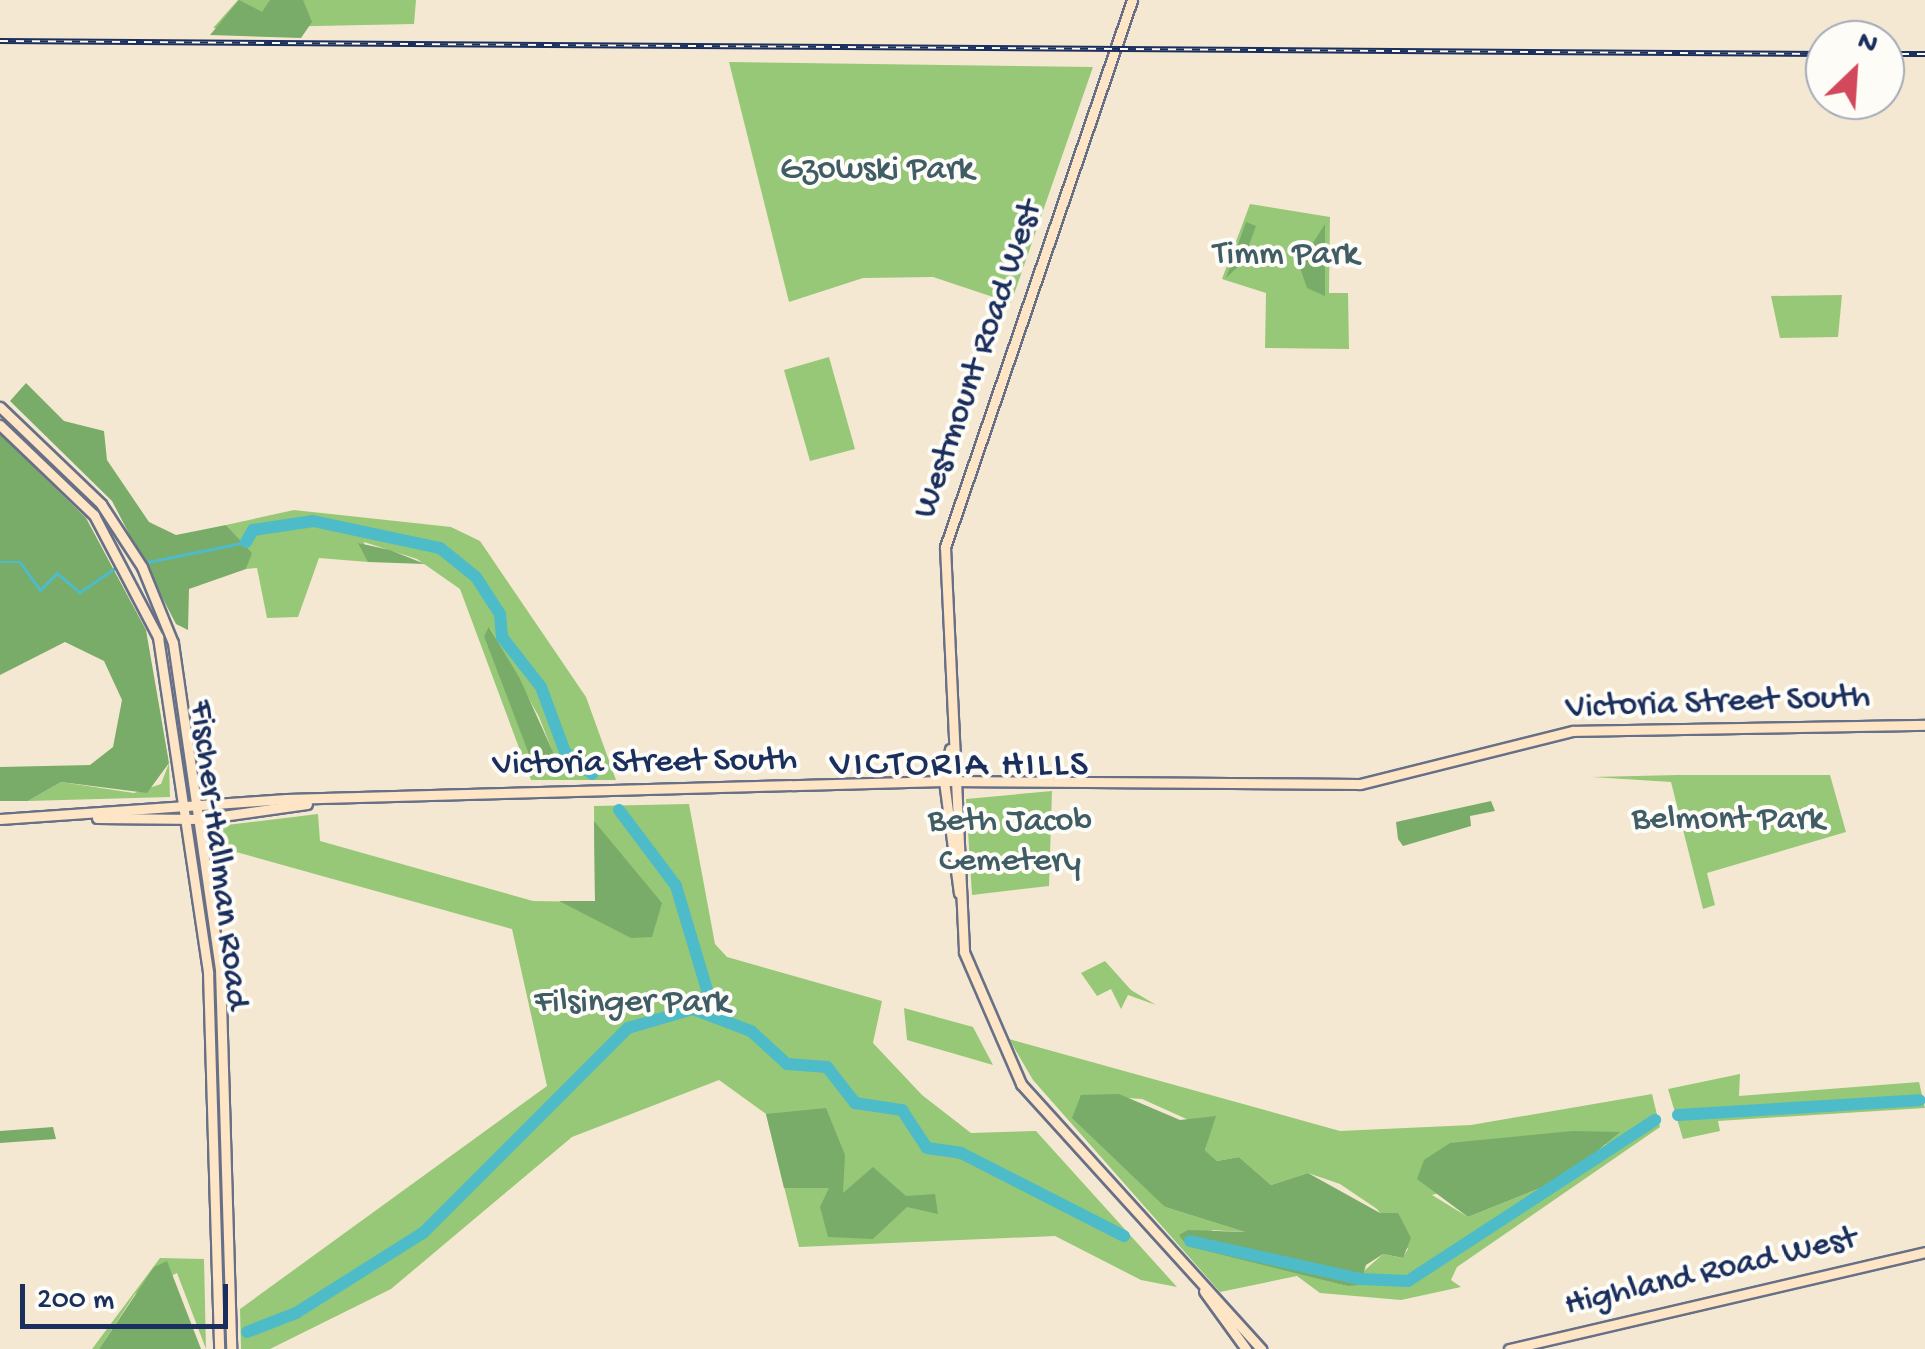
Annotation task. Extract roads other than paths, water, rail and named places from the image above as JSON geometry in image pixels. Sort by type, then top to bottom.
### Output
[{"type":"main road","name":"Westmount Road West","points":[[959,893],[959,781],[950,748],[941,602],[955,505],[1132,0]]},
{"type":"main road","name":"Fischer-Hallman Road","points":[[0,407],[71,470],[128,542],[173,642],[201,819],[228,1076],[231,1349]]},
{"type":"main road","name":"Fischer-Hallman Road","points":[[0,425],[72,490],[116,546],[137,585],[162,656],[186,814],[216,1082],[219,1349]]},
{"type":"main road","name":"Victoria Street South","points":[[186,814],[199,807],[944,781],[1360,784],[1573,731],[1925,725]]},
{"type":"main road","name":"Westmount Road West","points":[[950,748],[944,781],[976,998],[1021,1084],[1204,1291],[1261,1349]]},
{"type":"main road","name":"Victoria Street South","points":[[0,819],[186,814],[201,819],[320,802]]},
{"type":"main road","name":"Highland Road West","points":[[1508,1349],[1925,1252]]},
{"type":"main road","name":"Westmount Road West","points":[[1204,1291],[1246,1349]]},
{"type":"waterway","points":[[246,542],[253,530],[313,521],[440,548],[476,577],[500,614],[502,637],[541,687],[565,752],[592,774]]},
{"type":"waterway","points":[[143,563],[246,542]]},
{"type":"waterway","points":[[0,562],[20,562],[40,590],[57,573],[80,592],[115,568]]},
{"type":"waterway","points":[[619,810],[676,886],[715,1017]]},
{"type":"waterway","points":[[247,1332],[296,1313],[424,1232],[628,1028],[693,1009],[751,1031],[787,1064],[827,1067],[855,1103],[902,1110],[927,1148],[961,1153],[1124,1236]]},
{"type":"waterway","points":[[1678,1115],[1920,1100]]},
{"type":"waterway","points":[[1190,1241],[1360,1279],[1408,1281],[1655,1120]]},
{"type":"railway","points":[[0,41],[1805,54]]},
{"type":"railway","points":[[1905,54],[1925,54]]},
{"type":"district","name":"VICTORIA HILLS","points":[[960,767]]},
{"type":"park label","name":"Gzowski Park","points":[[877,171]]},
{"type":"park label","name":"Timm Park","points":[[1286,256]]},
{"type":"park label","name":"Belmont Park","points":[[1728,821]]},
{"type":"park label","name":"Beth Jacob Cemetery","points":[[1010,843]]},
{"type":"park label","name":"Filsinger Park","points":[[632,1004]]}]
